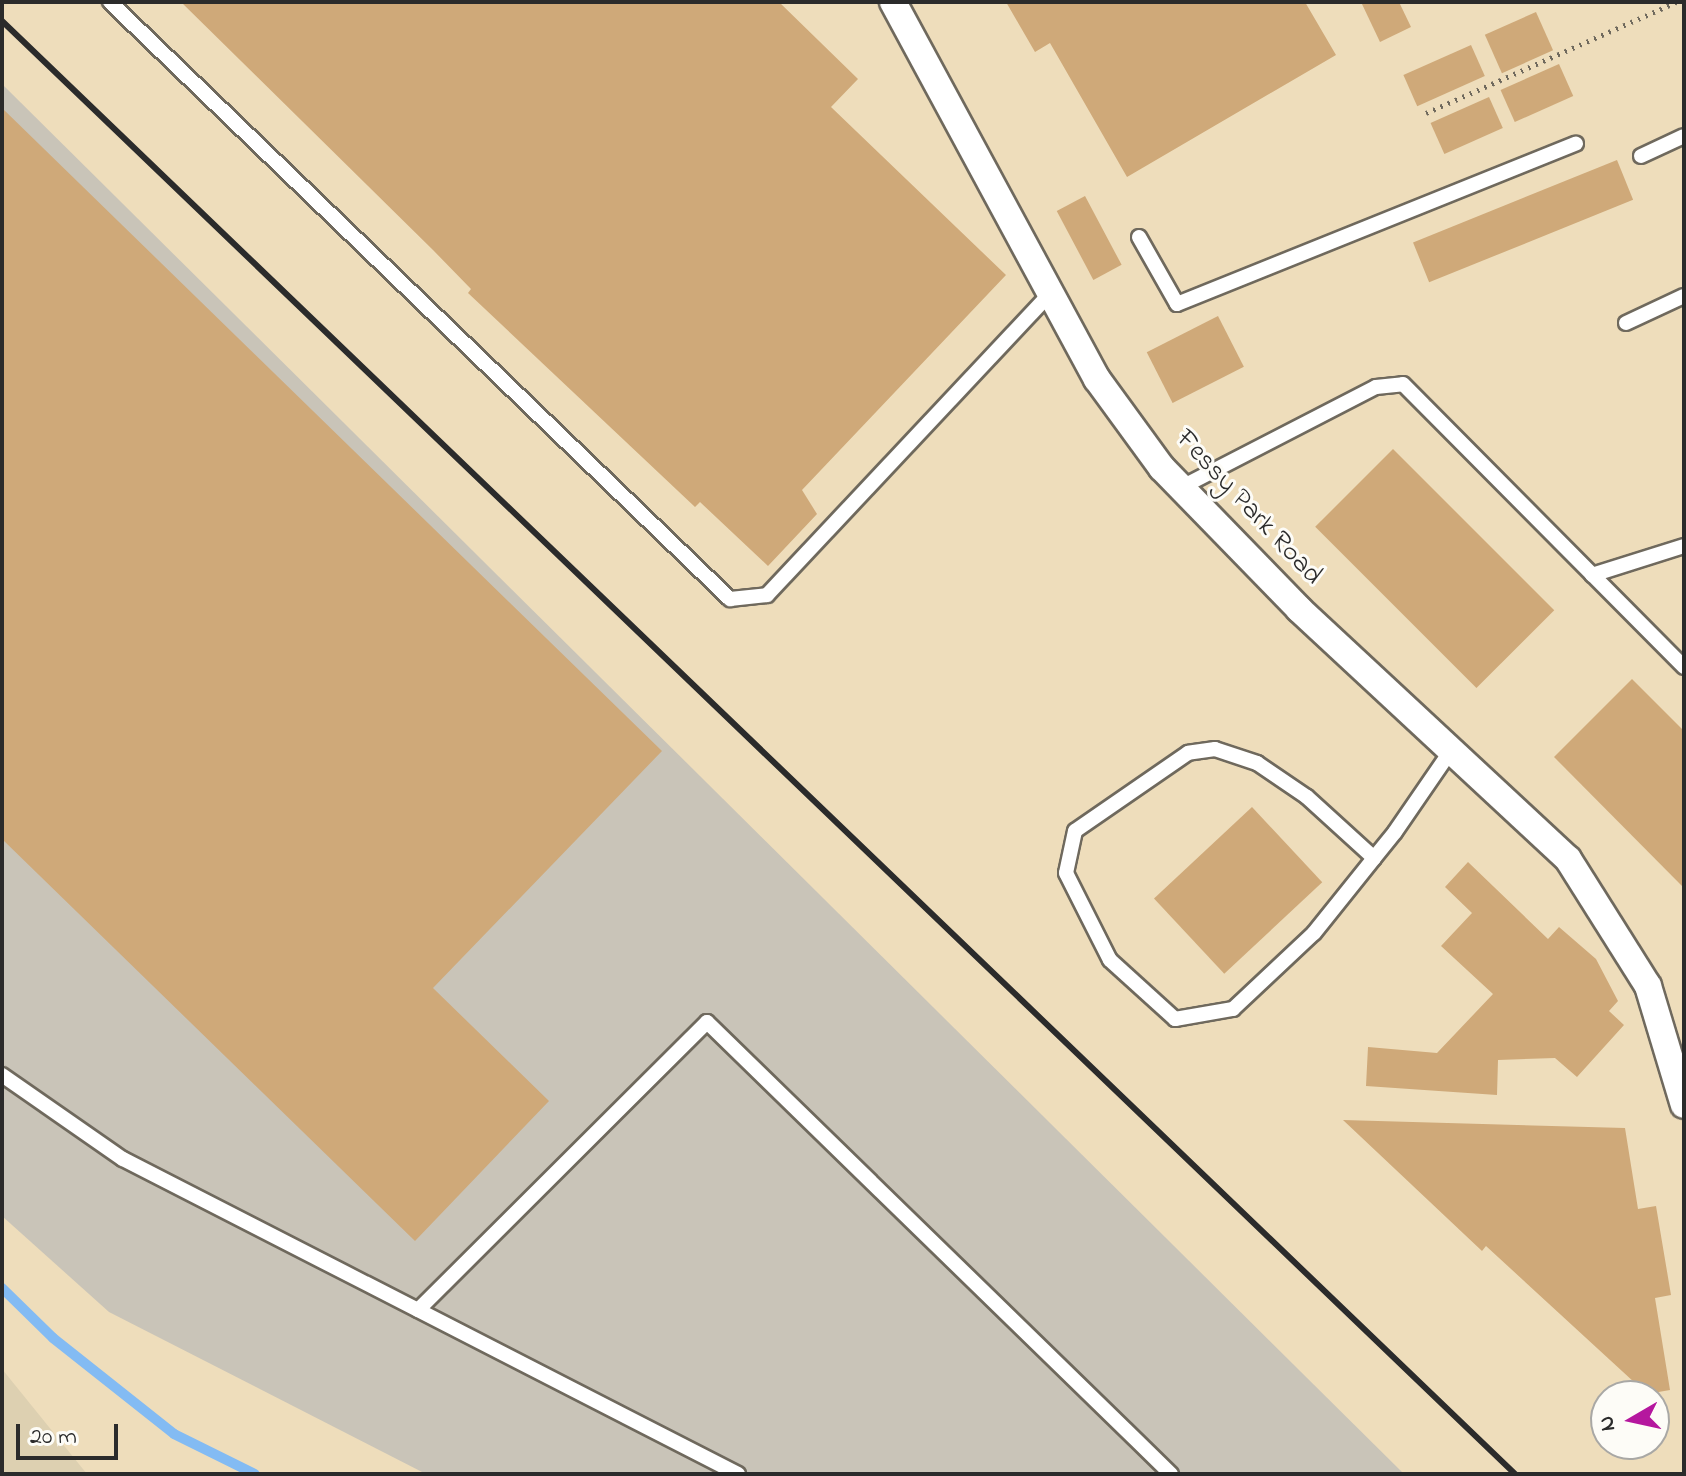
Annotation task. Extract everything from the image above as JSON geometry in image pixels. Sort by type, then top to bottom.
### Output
[{"type":"street","name":"Fessy Park Road","points":[[893,2],[1097,379],[1180,488],[1299,609],[1568,859],[1648,986],[1684,1105]]},
{"type":"lane","points":[[110,2],[730,599],[767,595],[1052,292]]},
{"type":"lane","points":[[1641,156],[1684,136]]},
{"type":"lane","points":[[1139,237],[1177,304],[1576,144]]},
{"type":"lane","points":[[1626,323],[1684,296]]},
{"type":"lane","points":[[1180,488],[1376,387],[1403,384],[1684,667]]},
{"type":"lane","points":[[1592,575],[1684,546]]},
{"type":"lane","points":[[1374,858],[1307,797],[1257,763],[1215,749],[1188,753],[1075,831],[1066,873],[1110,960],[1175,1019],[1233,1009],[1314,933],[1374,858],[1452,749]]},
{"type":"lane","points":[[418,1310],[707,1022],[1171,1474]]},
{"type":"lane","points":[[2,1075],[123,1159],[738,1474]]},
{"type":"path","points":[[1426,113],[1677,2]]},
{"type":"shaded area","points":[[2,84],[1404,1474],[426,1474],[109,1312],[2,1216]]},
{"type":"shaded area","points":[[2,1369],[87,1474],[2,1474]]},
{"type":"building","points":[[181,2],[779,2],[858,79],[831,107],[1006,275],[802,490],[817,514],[768,566],[700,502],[695,507],[468,293],[471,289],[433,250]]},
{"type":"building","points":[[1006,2],[1305,2],[1336,55],[1127,177],[1050,43],[1035,52]]},
{"type":"building","points":[[1361,2],[1399,2],[1411,27],[1380,42]]},
{"type":"building","points":[[1536,12],[1553,50],[1502,73],[1485,35]]},
{"type":"building","points":[[1471,45],[1485,76],[1417,106],[1403,75]]},
{"type":"building","points":[[1559,64],[1573,96],[1515,122],[1501,90]]},
{"type":"building","points":[[1489,97],[1503,128],[1444,154],[1431,123]]},
{"type":"building","points":[[2,108],[662,751],[433,988],[549,1101],[415,1241],[2,839]]},
{"type":"building","points":[[1617,160],[1633,200],[1429,282],[1413,242]]},
{"type":"building","points":[[1085,196],[1122,265],[1093,280],[1057,211]]},
{"type":"building","points":[[1218,316],[1244,367],[1173,403],[1147,352]]},
{"type":"building","points":[[1393,449],[1554,610],[1476,688],[1315,527]]},
{"type":"building","points":[[1632,679],[1684,731],[1684,888],[1554,757]]},
{"type":"building","points":[[1252,807],[1322,882],[1224,974],[1154,898]]},
{"type":"building","points":[[1468,862],[1548,939],[1559,927],[1596,959],[1618,1001],[1609,1011],[1624,1025],[1577,1077],[1555,1058],[1498,1060],[1497,1095],[1366,1086],[1368,1047],[1437,1053],[1493,994],[1441,946],[1472,913],[1445,887]]},
{"type":"building","points":[[1343,1120],[1625,1128],[1638,1209],[1656,1206],[1671,1295],[1655,1298],[1668,1380],[1632,1380],[1486,1246],[1482,1251]]},
{"type":"waterway","points":[[2,1288],[53,1338],[174,1434],[255,1474]]},
{"type":"railway","points":[[2,21],[1515,1474]]}]
